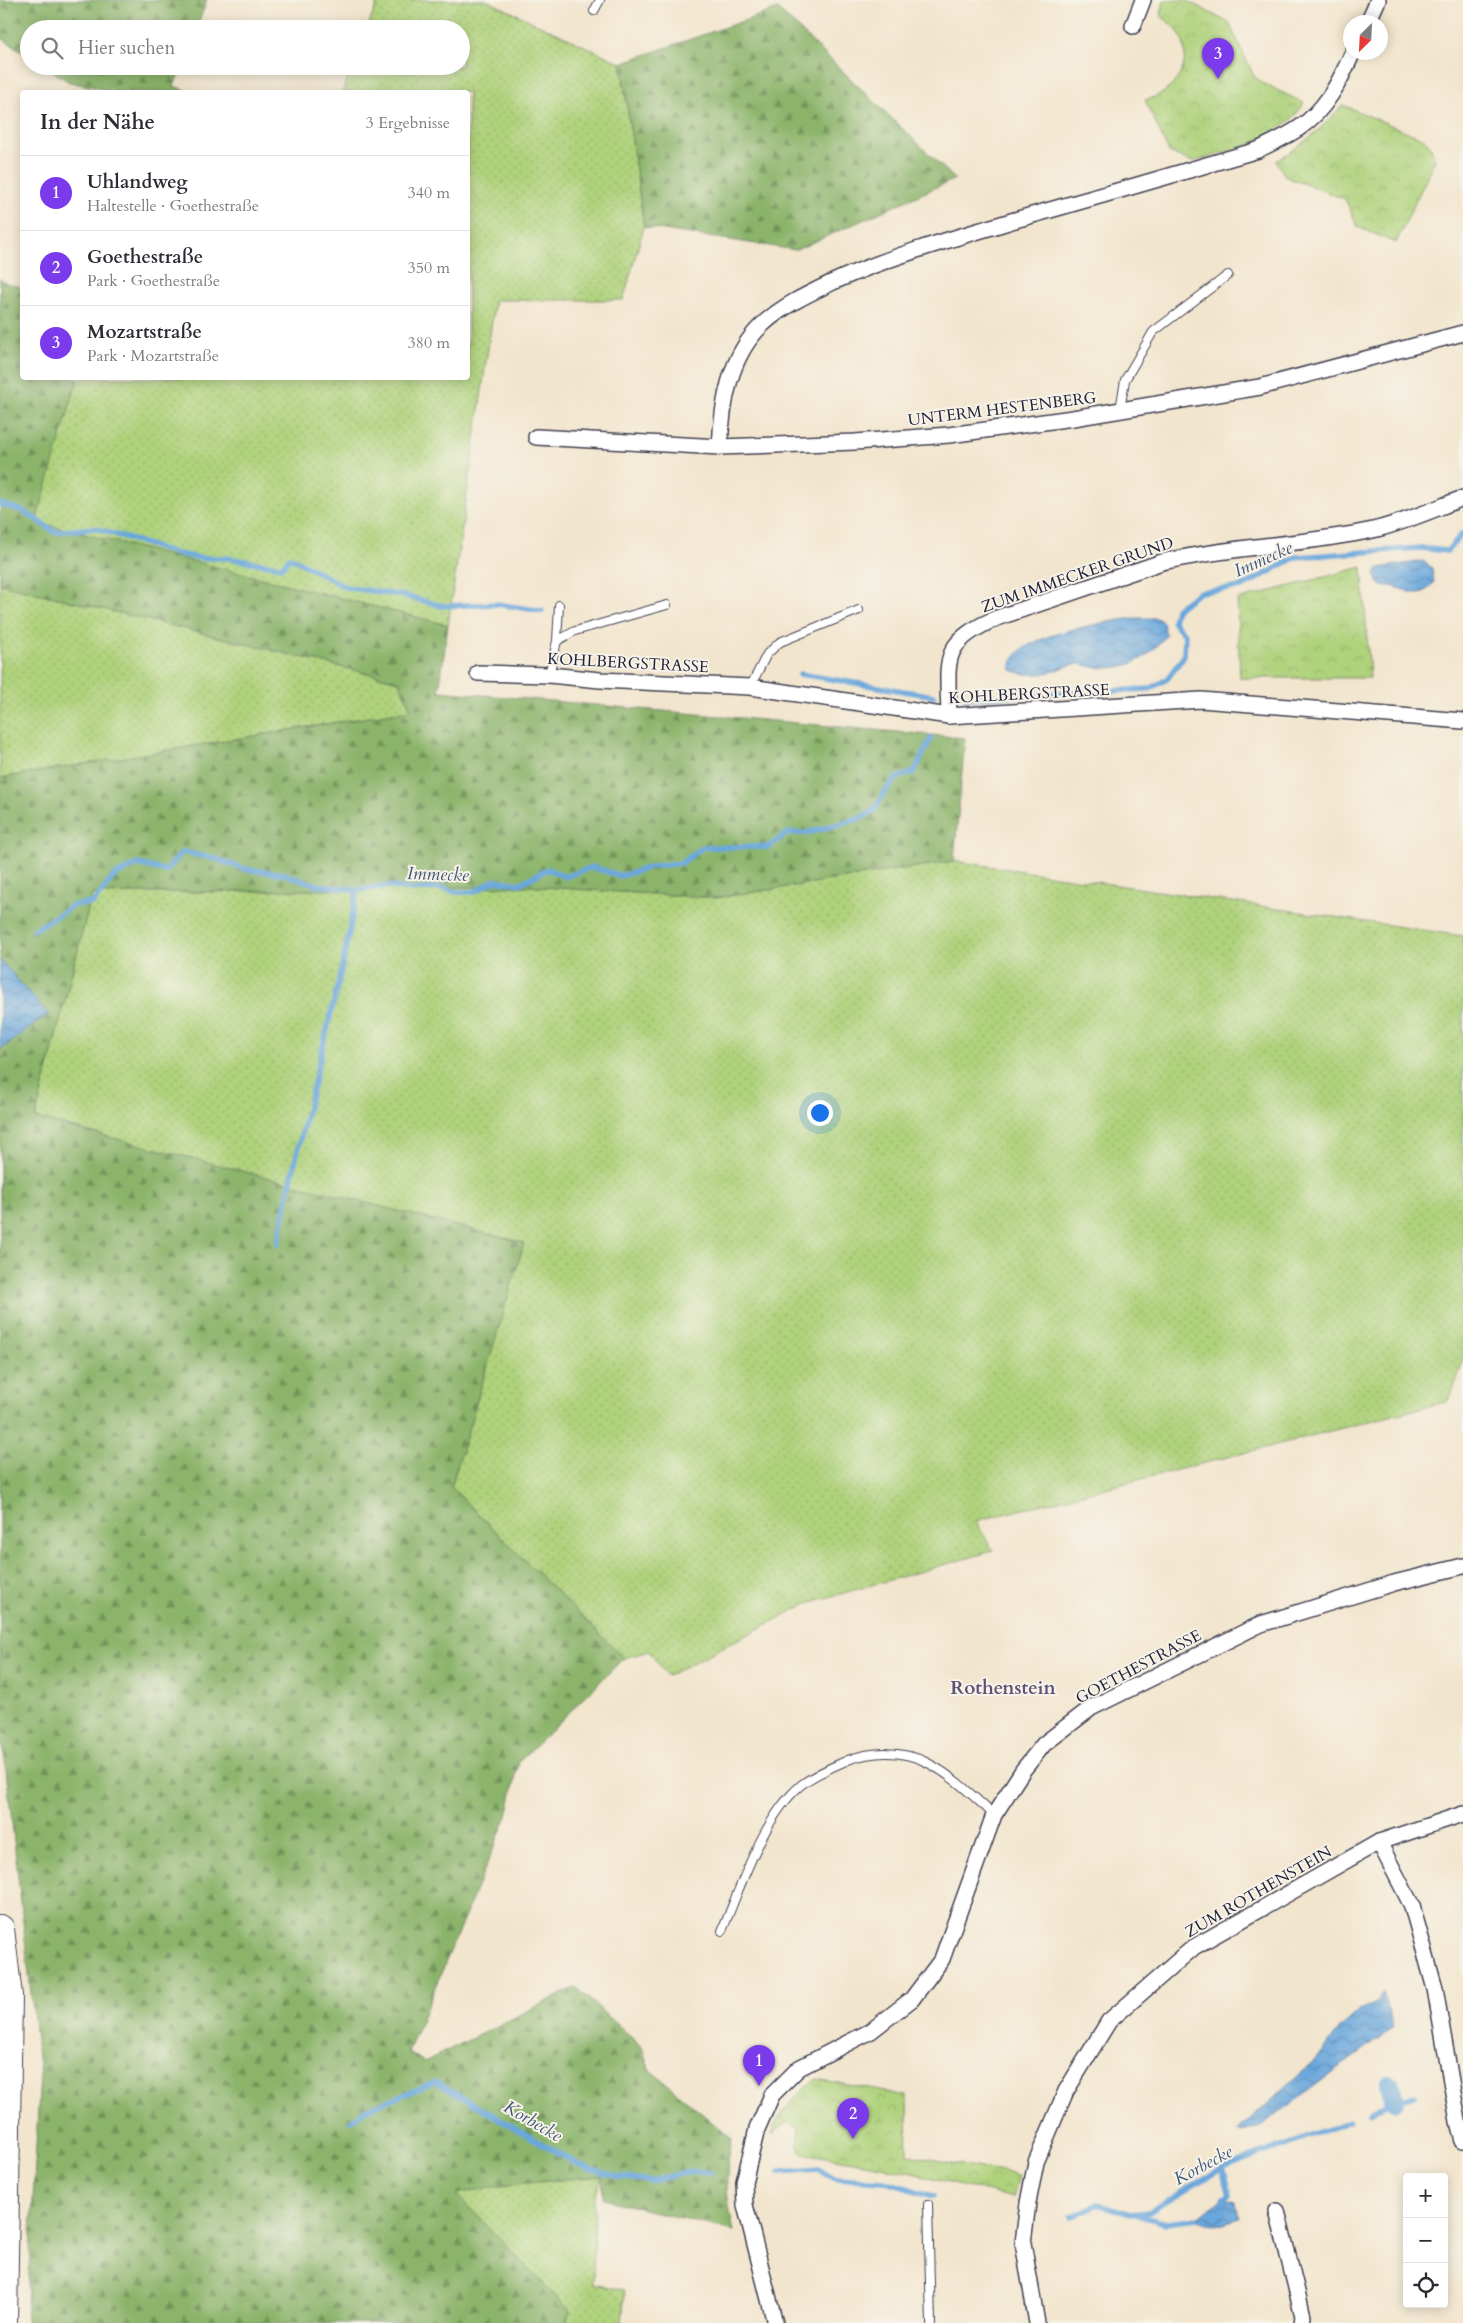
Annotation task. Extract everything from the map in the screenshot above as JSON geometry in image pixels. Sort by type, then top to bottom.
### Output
[{"type":"highway","points":[[0,1929],[8,1996],[3,2323]]},
{"type":"street","points":[[1133,26],[1143,0]]},
{"type":"street","points":[[1371,15],[1378,0]]},
{"type":"street","points":[[720,447],[722,414],[733,371],[744,349],[761,326],[799,298],[869,266],[950,239],[1258,150],[1300,128],[1322,107],[1332,94],[1349,60]]},
{"type":"street","name":"UNTERM HESTENBERG","points":[[536,436],[720,447],[855,442],[949,435],[1260,387],[1463,333]]},
{"type":"street","name":"ZUM IMMECKER GRUND","points":[[949,716],[949,660],[952,649],[958,640],[976,627],[997,618],[1162,562],[1190,556],[1250,550],[1374,530],[1463,498]]},
{"type":"street","name":"KOHLBERGSTRASSE","points":[[478,673],[549,675],[600,680],[750,687],[949,716],[1202,700],[1463,721]]},
{"type":"street","name":"GOETHESTRASSE","points":[[775,2323],[745,2205],[744,2182],[757,2129],[772,2095],[799,2068],[871,2032],[912,2000],[942,1960],[994,1815],[1022,1770],[1044,1744],[1091,1708],[1261,1624],[1394,1583],[1463,1566]]},
{"type":"street","name":"ZUM ROTHENSTEIN","points":[[1037,2323],[1023,2242],[1036,2162],[1066,2091],[1109,2021],[1194,1947],[1379,1842],[1463,1814]]},
{"type":"street","points":[[1379,1842],[1415,1915],[1435,1989],[1463,2141]]},
{"type":"street","points":[[1277,2211],[1303,2316],[1302,2323]]},
{"type":"lane","points":[[594,11],[600,0]]},
{"type":"lane","points":[[1120,410],[1126,380],[1154,332],[1228,275]]},
{"type":"lane","points":[[549,675],[557,641],[559,604]]},
{"type":"lane","points":[[557,641],[575,631],[667,605]]},
{"type":"lane","points":[[750,687],[767,654],[780,642],[859,610]]},
{"type":"lane","points":[[722,1931],[757,1846],[780,1810],[801,1786],[826,1769],[861,1755],[893,1752],[916,1758],[954,1779],[994,1815]]},
{"type":"lane","points":[[928,2204],[931,2323]]},
{"type":"green space","points":[[0,0],[207,0],[199,20],[20,20],[20,50],[0,37]]},
{"type":"green space","points":[[378,0],[486,0],[621,63],[644,227],[623,300],[495,300],[448,625],[35,522],[77,380],[470,380],[470,90],[343,90],[349,75],[470,75],[470,20],[370,20]]},
{"type":"green space","points":[[1164,0],[1186,0],[1229,23],[1254,76],[1263,83],[1304,103],[1295,116],[1269,135],[1254,142],[1192,162],[1169,152],[1145,100],[1155,97],[1173,84],[1183,67],[1185,57],[1180,35],[1161,16]]},
{"type":"green space","points":[[778,9],[955,179],[796,250],[644,227],[621,63]]},
{"type":"green space","points":[[58,75],[178,75],[174,86],[185,90],[107,90],[69,82]]},
{"type":"green space","points":[[1343,105],[1424,139],[1431,147],[1435,160],[1396,243],[1358,227],[1345,199],[1286,177],[1276,161],[1312,136]]},
{"type":"green space","points":[[0,279],[8,284],[20,287],[20,380],[77,380],[36,522],[448,625],[439,691],[965,738],[954,861],[716,898],[527,886],[92,894],[35,1118],[524,1243],[451,1487],[624,1658],[519,1762],[507,1816],[408,2052],[424,2062],[576,1987],[642,2047],[649,2069],[732,2139],[727,2185],[734,2231],[603,2199],[602,2176],[506,2185],[456,2194],[570,2311],[568,2323],[26,2323],[40,2074],[5,1760],[0,1739],[0,1050],[48,1014],[0,960],[0,778],[411,710],[399,681],[0,584]]},
{"type":"green space","points":[[1362,567],[1370,678],[1240,678],[1237,600]]},
{"type":"green space","points":[[0,584],[399,681],[411,710],[0,778]]},
{"type":"green space","points":[[954,861],[1463,936],[1463,1362],[1449,1401],[976,1521],[993,1551],[808,1603],[667,1676],[649,1651],[624,1658],[451,1487],[524,1243],[35,1119],[92,894],[527,886],[716,898]]},
{"type":"green space","points":[[817,2079],[907,2096],[908,2155],[1019,2175],[1013,2198],[909,2172],[803,2153],[797,2145],[799,2128],[789,2122],[772,2134],[780,2117],[790,2103]]},
{"type":"green space","points":[[602,2176],[595,2196],[593,2284],[625,2290],[622,2323],[568,2323],[570,2311],[456,2194],[506,2185]]},
{"type":"water","points":[[1423,561],[1432,568],[1434,582],[1428,589],[1422,592],[1416,593],[1397,587],[1382,586],[1377,581],[1375,573],[1378,568]]},
{"type":"water","points":[[1133,618],[1156,618],[1163,622],[1166,635],[1151,652],[1135,662],[1105,668],[1076,664],[1047,673],[1035,674],[1023,674],[1011,670],[1013,658],[1024,648],[1040,640],[1082,627]]},
{"type":"water","points":[[0,960],[48,1014],[0,1050]]},
{"type":"water","points":[[1384,1993],[1393,2028],[1262,2125],[1241,2132],[1237,2130],[1317,2059],[1339,2029],[1360,2010],[1378,2001]]},
{"type":"water","points":[[1223,2198],[1236,2201],[1239,2218],[1218,2224],[1202,2222],[1197,2219]]},
{"type":"waterway","points":[[0,504],[23,511],[55,532],[95,528],[178,554],[200,558],[228,558],[282,567],[290,557],[345,587],[405,596],[442,606],[497,604],[542,611]]},
{"type":"waterway","name":"Immecke","points":[[966,698],[1150,689],[1167,679],[1184,656],[1185,635],[1173,621],[1176,609],[1200,592],[1242,587],[1296,557],[1420,548],[1447,551],[1463,533]]},
{"type":"waterway","points":[[800,674],[934,696]]},
{"type":"waterway","name":"Immecke","points":[[34,930],[74,905],[93,903],[114,876],[138,864],[166,871],[182,852],[213,858],[244,869],[284,874],[317,885],[357,890],[388,886],[409,890],[441,888],[456,892],[474,892],[495,880],[519,884],[548,869],[565,877],[592,867],[621,876],[653,866],[681,863],[703,847],[768,847],[788,833],[807,833],[861,818],[874,811],[885,791],[897,778],[914,772],[931,738]]},
{"type":"waterway","points":[[278,1244],[296,1155],[339,979],[357,890]]},
{"type":"waterway","name":"Korbecke","points":[[351,2121],[364,2110],[436,2082],[577,2164],[617,2177],[652,2181],[690,2171],[711,2173]]},
{"type":"waterway","points":[[1390,2084],[1394,2101]]},
{"type":"waterway","name":"Korbecke","points":[[1370,2112],[1394,2101],[1414,2096]]},
{"type":"waterway","name":"Korbecke","points":[[1071,2217],[1098,2204],[1131,2214],[1149,2212],[1222,2168],[1350,2121]]},
{"type":"waterway","points":[[1222,2168],[1229,2195],[1223,2198]]},
{"type":"waterway","name":"Korbecke","points":[[780,2172],[818,2169],[835,2178],[883,2181],[933,2196]]},
{"type":"waterway","points":[[1136,2215],[1166,2223],[1197,2219]]},
{"type":"place","name":"Mozartstraße","points":[[1218,79]]},
{"type":"place","name":"Uhlandweg","points":[[759,2086]]},
{"type":"place","name":"Goethestraße","points":[[853,2139]]},
{"type":"district","name":"Rothenstein","points":[[1003,1687]]}]
